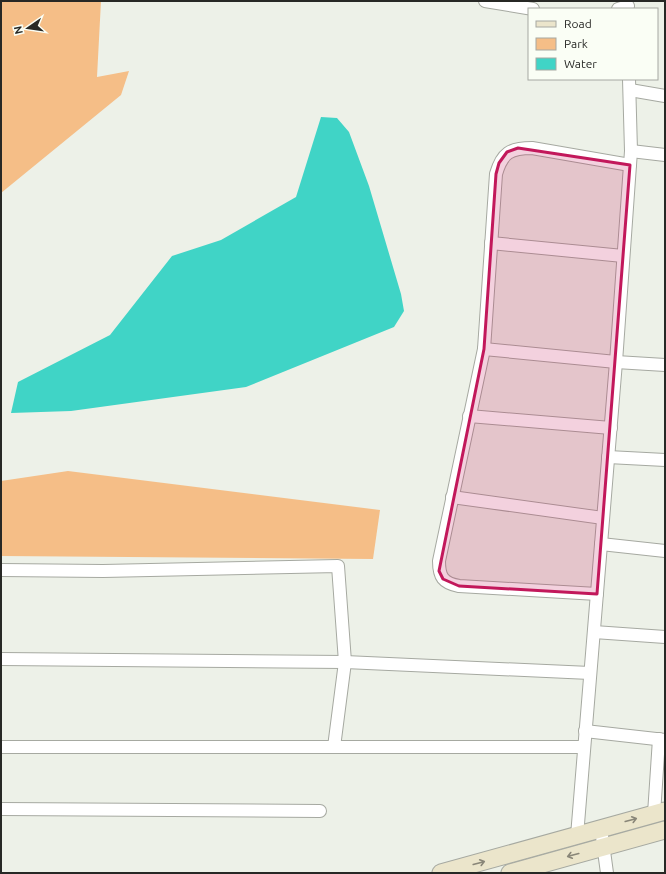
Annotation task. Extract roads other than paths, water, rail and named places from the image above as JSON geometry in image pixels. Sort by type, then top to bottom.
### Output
[{"type":"street","points":[[485,1],[528,8]]},
{"type":"street","points":[[577,836],[611,428],[631,151],[630,84],[665,96]]},
{"type":"street","points":[[597,594],[450,584],[443,579],[439,571],[439,561],[484,349],[496,174],[499,163],[507,152],[518,148],[532,148],[630,165]]},
{"type":"street","points":[[631,151],[665,156]]},
{"type":"street","points":[[491,243],[623,256]]},
{"type":"street","points":[[484,349],[616,362],[665,365]]},
{"type":"street","points":[[469,416],[611,428]]},
{"type":"street","points":[[608,457],[665,460]]},
{"type":"street","points":[[452,497],[603,518]]},
{"type":"street","points":[[601,544],[665,551]]},
{"type":"street","points":[[1,570],[102,571],[338,566],[345,662],[334,747]]},
{"type":"street","points":[[594,632],[665,637]]},
{"type":"street","points":[[1,659],[345,662],[590,673]]},
{"type":"street","points":[[441,873],[660,813],[662,740],[585,731]]},
{"type":"street","points":[[1,746],[584,747]]},
{"type":"street","points":[[1,809],[320,811]]},
{"type":"street","points":[[601,829],[607,873]]},
{"type":"street","points":[[510,873],[665,830]]},
{"type":"water","points":[[321,117],[337,118],[349,132],[369,186],[401,294],[404,311],[394,327],[246,387],[71,411],[11,413],[18,382],[110,335],[172,256],[221,240],[296,197]]}]
